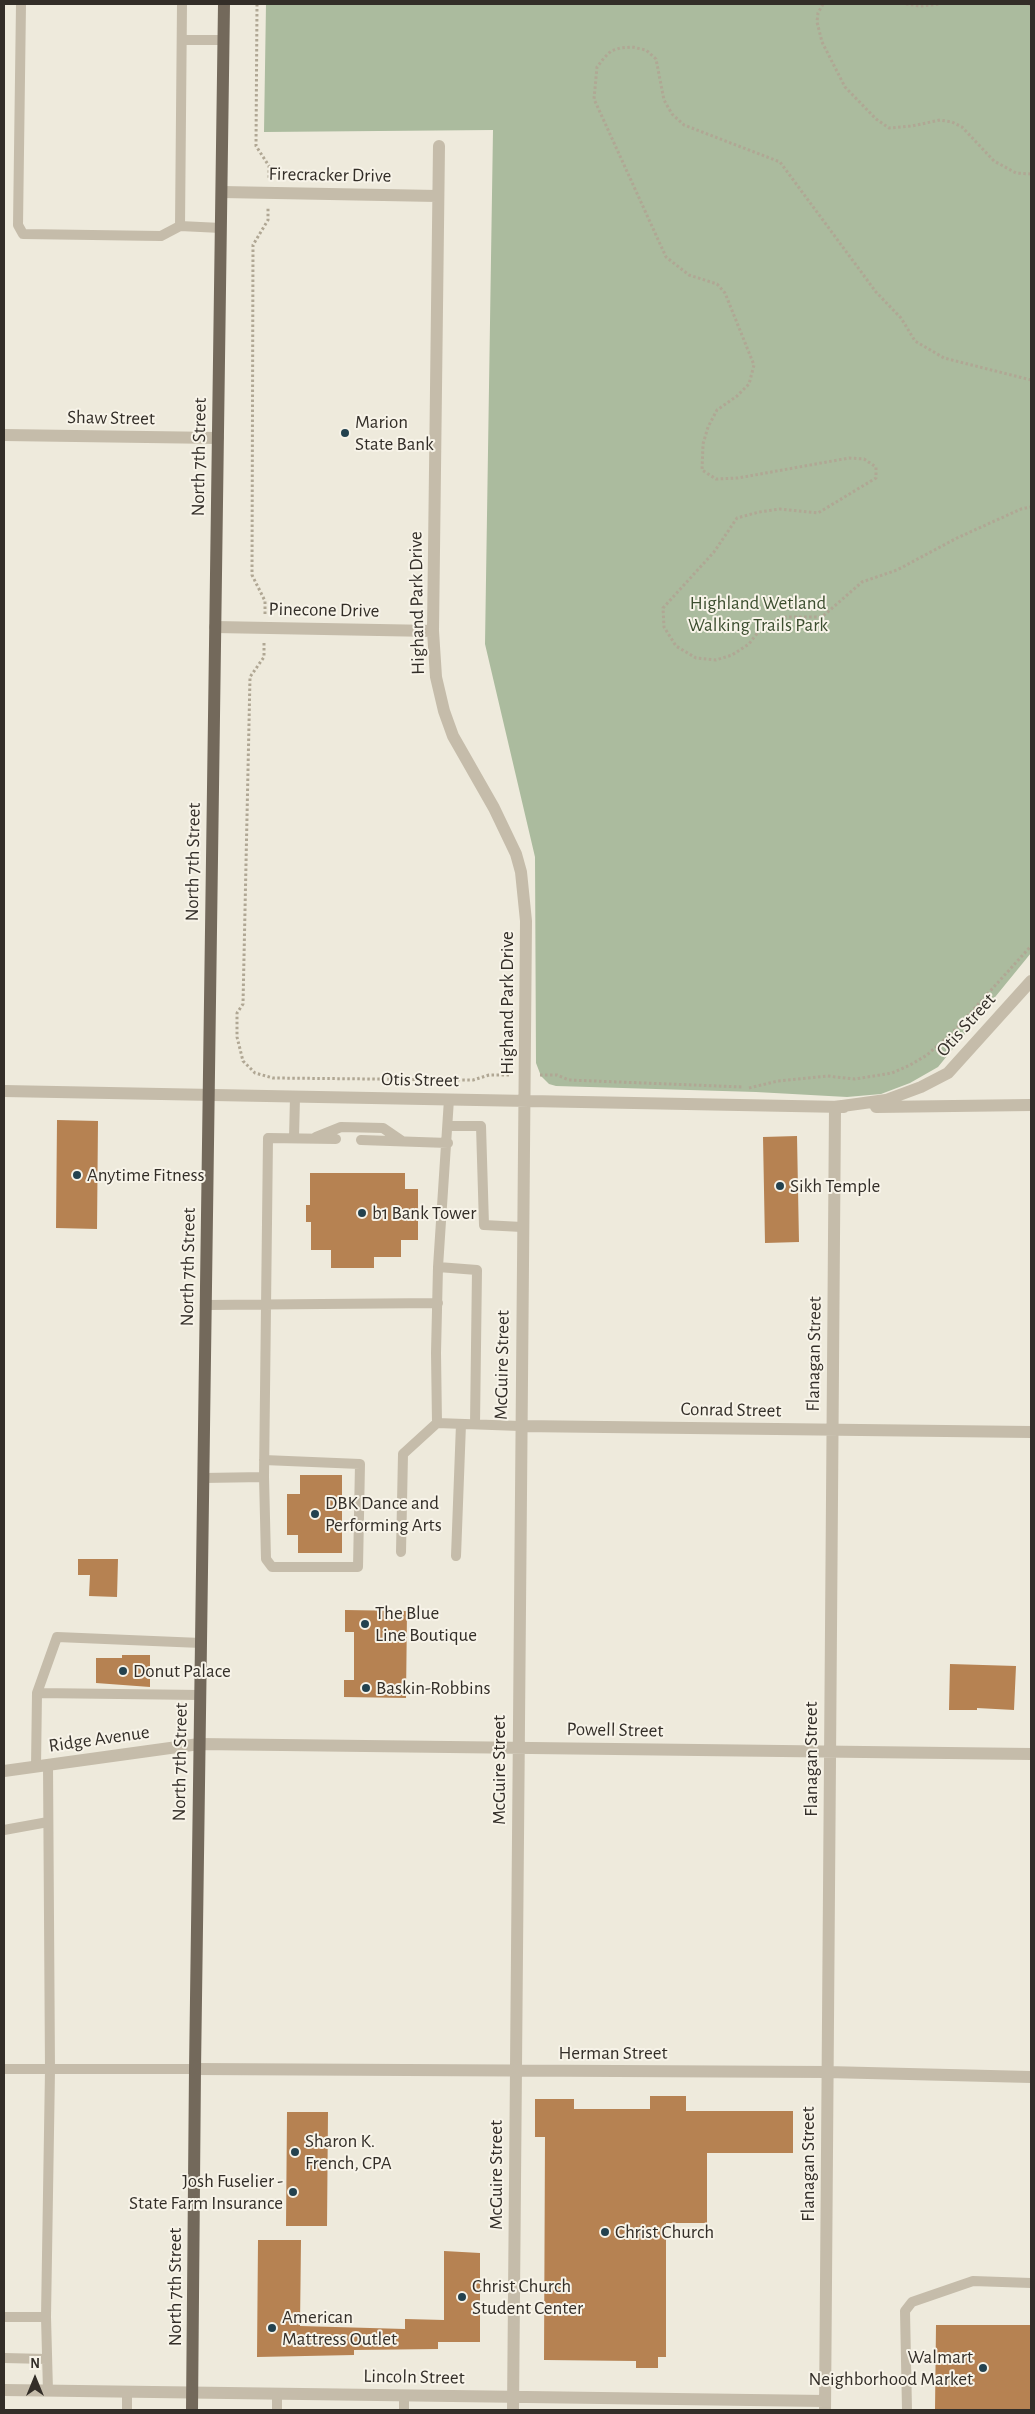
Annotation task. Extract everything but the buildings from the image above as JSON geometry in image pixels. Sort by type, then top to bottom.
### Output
[{"type":"main road","name":"North 7th Street","points":[[192,2410],[199,1744],[224,4]]},
{"type":"street","name":"Highand Park Drive","points":[[439,146],[433,631],[436,677],[444,711],[453,736],[506,832],[521,872],[526,921],[526,1100]]},
{"type":"street","name":"Firecracker Drive","points":[[222,192],[438,196]]},
{"type":"street","name":"Shaw Street","points":[[4,435],[218,438]]},
{"type":"street","name":"Pinecone Drive","points":[[215,626],[433,631]]},
{"type":"street","name":"Otis Street","points":[[835,1107],[886,1100],[921,1087],[948,1073],[1031,981]]},
{"type":"street","name":"Otis Street","points":[[4,1091],[835,1107],[1031,1105]]},
{"type":"street","name":"McGuire Street","points":[[513,2410],[520,1426],[522,1226],[526,1100]]},
{"type":"street","name":"Flanagan Street","points":[[825,2406],[835,1107]]},
{"type":"street","name":"Conrad Street","points":[[520,1426],[1031,1432]]},
{"type":"street","name":"Powell Street","points":[[199,1744],[1031,1754]]},
{"type":"street","name":"Ridge Avenue","points":[[4,1771],[199,1744]]},
{"type":"street","name":"Herman Street","points":[[195,2069],[827,2072],[1031,2077]]},
{"type":"street","name":"Lincoln Street","points":[[4,2390],[513,2397],[825,2406]]},
{"type":"lane","points":[[22,4],[18,225],[23,234],[161,236],[180,226],[221,228]]},
{"type":"lane","points":[[180,226],[182,4]]},
{"type":"lane","points":[[182,40],[224,40]]},
{"type":"lane","points":[[294,1138],[295,1097]]},
{"type":"lane","points":[[437,1423],[438,1267],[448,1143],[449,1099]]},
{"type":"lane","points":[[448,1126],[481,1126],[484,1225],[522,1226]]},
{"type":"lane","points":[[312,1138],[341,1127],[383,1128],[402,1141]]},
{"type":"lane","points":[[264,1460],[360,1464],[358,1567],[272,1567],[266,1558],[264,1460],[268,1138],[336,1139]]},
{"type":"lane","points":[[361,1140],[448,1143]]},
{"type":"lane","points":[[438,1267],[477,1270],[474,1424]]},
{"type":"lane","points":[[206,1306],[438,1303]]},
{"type":"lane","points":[[401,1552],[403,1454],[437,1423],[520,1426]]},
{"type":"lane","points":[[456,1556],[460,1424]]},
{"type":"lane","points":[[203,1478],[264,1477]]},
{"type":"lane","points":[[48,2391],[46,2317],[50,2070],[48,1822],[37,1693],[57,1636],[201,1643]]},
{"type":"lane","points":[[37,1693],[200,1695]]},
{"type":"lane","points":[[4,1830],[48,1822]]},
{"type":"lane","points":[[4,2069],[195,2069]]},
{"type":"lane","points":[[907,2410],[906,2311],[912,2302],[974,2281],[1031,2283]]},
{"type":"lane","points":[[4,2317],[46,2317]]},
{"type":"lane","points":[[4,2358],[47,2358]]},
{"type":"lane","points":[[127,2392],[127,2410]]},
{"type":"lane","points":[[277,2394],[277,2410]]},
{"type":"lane","points":[[404,2395],[404,2410]]},
{"type":"path","points":[[257,4],[256,146],[269,166],[269,174]]},
{"type":"path","points":[[823,4],[818,13],[817,22],[822,42],[845,87],[864,109],[876,119],[889,128],[901,128],[940,120],[952,122],[962,127],[994,160],[1016,172],[1031,174]]},
{"type":"path","points":[[906,4],[920,6],[940,4]]},
{"type":"path","points":[[1031,380],[944,358],[915,341],[901,318],[876,292],[780,162],[684,125],[672,114],[664,100],[656,59],[646,50],[632,47],[611,50],[597,67],[594,99],[666,257],[689,275],[717,284],[724,293],[754,365],[749,384],[737,396],[717,410],[708,426],[703,444],[702,470],[716,479],[738,478],[849,458],[864,459],[876,467],[876,478],[818,513],[780,509],[737,518],[714,552],[663,608],[664,627],[676,646],[696,658],[716,660],[732,655],[749,644],[762,627],[770,622],[785,617],[822,617],[862,582],[897,570],[957,538],[1021,509],[1031,507]]},
{"type":"path","points":[[265,608],[265,601],[252,575],[253,245],[268,220],[268,210]]},
{"type":"path","points":[[264,643],[264,657],[250,677],[243,1004],[237,1013],[236,1037],[243,1061],[255,1073],[273,1078],[473,1080],[489,1075],[506,1075]]},
{"type":"path","points":[[541,1075],[557,1075],[568,1080],[752,1088],[788,1080],[827,1076],[855,1079],[892,1073],[927,1055],[940,1044],[1031,946]]},
{"type":"green space","name":"Highland Wetland Walking Trails Park","points":[[266,4],[1031,4],[1031,953],[938,1067],[910,1083],[881,1094],[847,1097],[756,1092],[556,1086],[549,1084],[541,1076],[536,1063],[535,857],[485,644],[493,130],[264,132]]},
{"type":"place","name":"Marion State Bank","points":[[345,433]]},
{"type":"place","name":"Anytime Fitness","points":[[77,1175]]},
{"type":"place","name":"Sikh Temple","points":[[780,1186]]},
{"type":"place","name":"b1 Bank Tower","points":[[362,1213]]},
{"type":"place","name":"DBK Dance and Performing Arts","points":[[315,1514]]},
{"type":"place","name":"The Blue Line Boutique","points":[[365,1624]]},
{"type":"place","name":"Donut Palace","points":[[123,1671]]},
{"type":"place","name":"Baskin-Robbins","points":[[366,1688]]},
{"type":"place","name":"Sharon K. French, CPA","points":[[295,2152]]},
{"type":"place","name":"Josh Fuselier - State Farm Insurance","points":[[293,2192]]},
{"type":"place","name":"Christ Church","points":[[605,2232]]},
{"type":"place","name":"Christ Church Student Center","points":[[462,2297]]},
{"type":"place","name":"American Mattress Outlet","points":[[272,2328]]},
{"type":"place","name":"Walmart Neighborhood Market","points":[[983,2368]]}]
